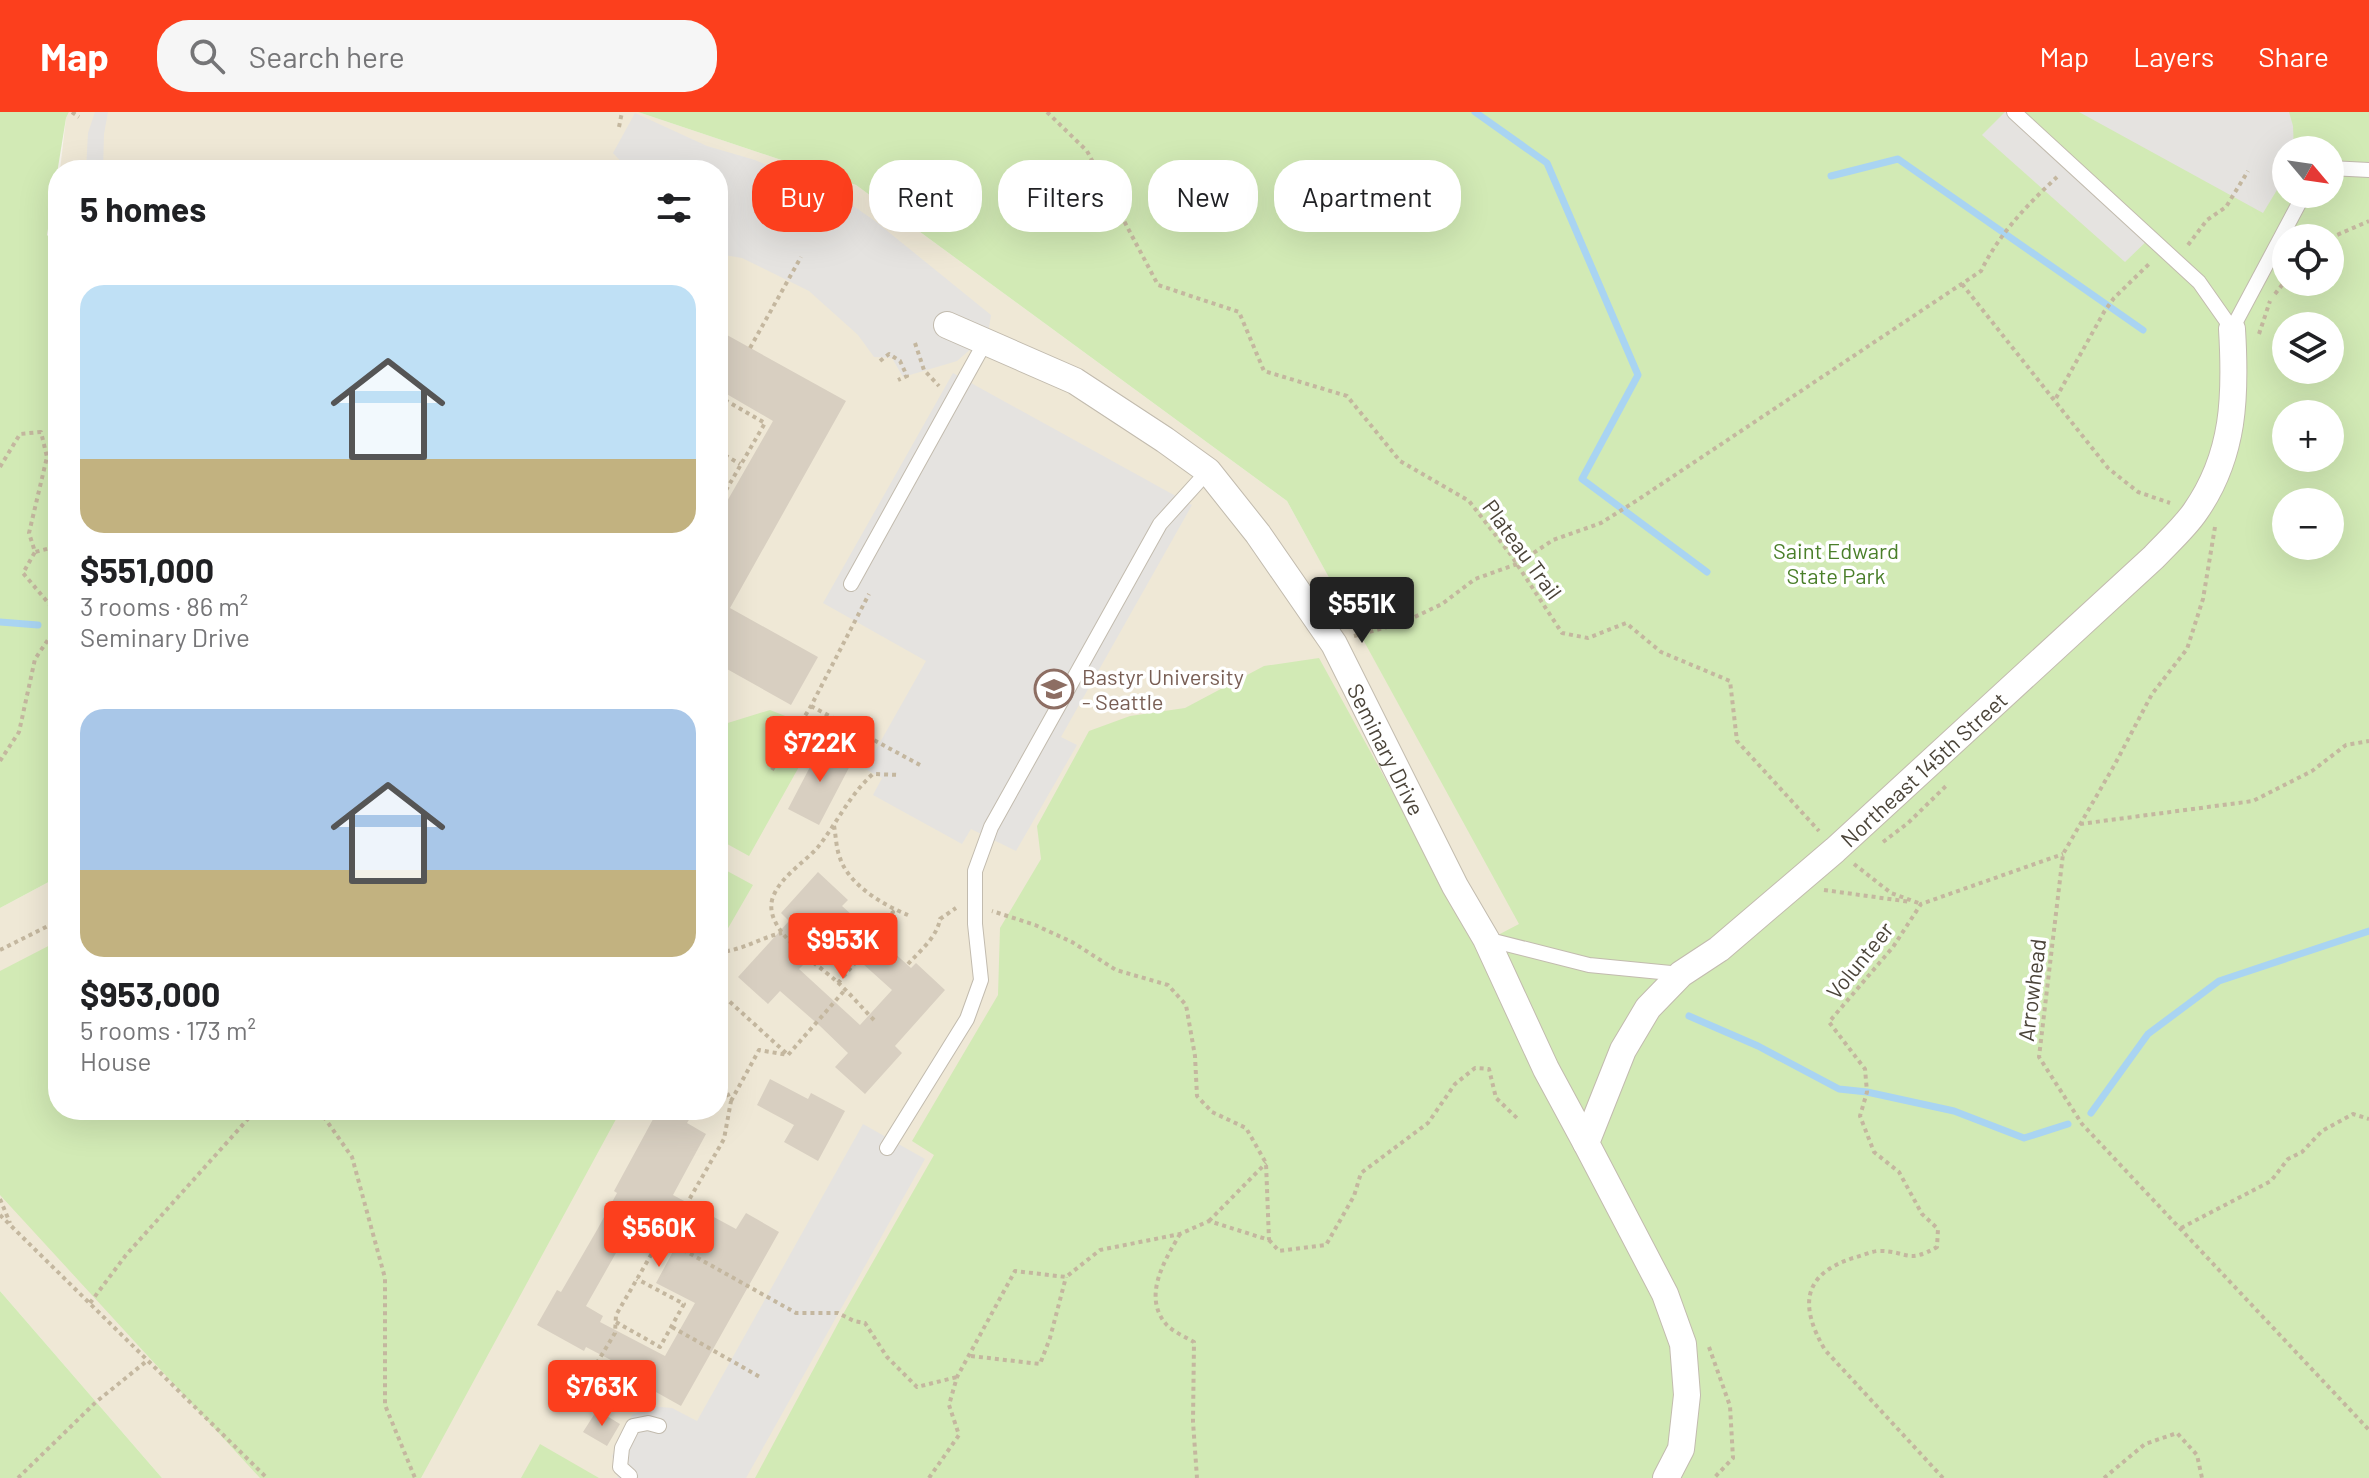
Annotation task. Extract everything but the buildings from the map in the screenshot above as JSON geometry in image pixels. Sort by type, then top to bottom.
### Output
[{"type":"street","name":"Seminary Drive","points":[[947,325],[984,344],[1004,349],[1075,381],[1208,471],[1258,534],[1334,644],[1455,886],[1486,939],[1546,1069],[1586,1143]]},
{"type":"street","name":"Northeast 145th Street","points":[[1586,1143],[1623,1050],[1648,1008],[1681,974],[1845,863],[2154,557],[2195,512],[2217,471],[2232,424],[2235,377],[2232,329]]},
{"type":"street","points":[[1586,1143],[1665,1294],[1683,1344],[1687,1395],[1681,1449],[1666,1478]]},
{"type":"lane","points":[[2014,112],[2199,282],[2232,329],[2297,208]]},
{"type":"lane","points":[[2344,169],[2369,170]]},
{"type":"lane","points":[[851,584],[984,344]]},
{"type":"lane","points":[[887,1148],[967,1019],[981,980],[975,871],[991,827],[1160,524],[1208,471]]},
{"type":"lane","points":[[1486,939],[1589,965],[1681,974]]},
{"type":"lane","points":[[630,1476],[620,1467],[622,1448],[633,1426],[653,1424]]},
{"type":"path","points":[[72,112],[79,117]]},
{"type":"path","points":[[619,127],[622,112]]},
{"type":"path","name":"Plateau Trail","points":[[1047,112],[1087,151],[1158,285],[1239,312],[1264,371],[1347,396],[1400,461],[1469,501],[1517,564],[1562,633],[1588,638],[1626,623],[1661,652],[1730,681],[1737,741],[1845,863]]},
{"type":"path","points":[[1334,644],[1402,623],[1442,604],[1475,579],[1517,564],[1553,540],[1601,523],[1636,501],[1981,271],[1990,252],[2023,210],[2071,163]]},
{"type":"path","points":[[2186,247],[2207,220],[2226,207],[2248,171]]},
{"type":"path","points":[[2344,232],[2369,221]]},
{"type":"path","points":[[2055,399],[2114,298],[2158,255]]},
{"type":"path","points":[[750,348],[801,257]]},
{"type":"path","points":[[1962,284],[2108,468],[2138,492],[2176,505]]},
{"type":"path","points":[[915,343],[924,370],[939,386]]},
{"type":"path","points":[[880,361],[889,354],[900,361],[907,376],[898,380]]},
{"type":"path","points":[[728,400],[765,423],[728,487]]},
{"type":"path","points":[[0,467],[20,434],[41,432],[47,457],[29,533],[35,552]]},
{"type":"path","points":[[728,457],[741,464]]},
{"type":"path","name":"Arrowhead","points":[[2208,527],[2217,516],[2203,599],[2187,649],[2152,694],[2063,854],[2039,1057],[2082,1124],[2369,1430]]},
{"type":"path","points":[[48,549],[35,552],[23,573],[48,603]]},
{"type":"path","points":[[772,770],[811,706],[869,594]]},
{"type":"path","points":[[0,761],[19,732],[35,659],[48,640]]},
{"type":"path","points":[[811,706],[920,765]]},
{"type":"path","points":[[2080,824],[2253,801],[2312,771],[2346,745],[2369,741]]},
{"type":"path","points":[[874,1020],[782,933],[771,912],[775,892],[834,826],[858,787],[873,774],[900,775]]},
{"type":"path","points":[[1876,848],[1908,823],[1952,779]]},
{"type":"path","points":[[834,826],[839,857],[848,873],[893,912],[886,926],[838,983]]},
{"type":"path","points":[[1832,882],[1821,890],[1921,904],[2063,854]]},
{"type":"path","points":[[1845,863],[1866,857]]},
{"type":"path","points":[[1845,863],[1891,893],[1921,904]]},
{"type":"path","points":[[885,903],[908,915]]},
{"type":"path","name":"Volunteer","points":[[1921,904],[1893,947],[1829,1022],[1865,1069],[1867,1092],[1860,1116],[1874,1152],[1899,1172],[1922,1214],[1938,1229],[1937,1247],[1919,1258],[1876,1251],[1834,1264],[1816,1279],[1809,1298],[1810,1325],[1825,1350],[1943,1478]]},
{"type":"path","points":[[908,964],[931,938],[945,914],[956,908],[975,907],[1035,925],[1072,942],[1116,970],[1168,985],[1186,1005],[1195,1056],[1197,1096],[1212,1112],[1246,1128],[1266,1163],[1269,1240]]},
{"type":"path","points":[[0,950],[48,926]]},
{"type":"path","points":[[728,951],[741,949],[782,933]]},
{"type":"path","points":[[788,1055],[844,991]]},
{"type":"path","points":[[728,1000],[788,1055]]},
{"type":"path","points":[[728,1117],[731,1101],[759,1050],[788,1055]]},
{"type":"path","points":[[1209,1221],[1269,1240],[1279,1251],[1326,1245],[1354,1196],[1361,1173],[1428,1123],[1455,1084],[1475,1068],[1489,1069],[1496,1098],[1519,1120]]},
{"type":"path","points":[[728,1095],[731,1101]]},
{"type":"path","points":[[2181,1228],[2271,1181],[2288,1159],[2302,1152],[2322,1131],[2353,1114],[2369,1119]]},
{"type":"path","points":[[90,1303],[126,1255],[247,1120]]},
{"type":"path","points":[[326,1120],[352,1157],[385,1278],[385,1405],[415,1478]]},
{"type":"path","points":[[653,1424],[636,1395],[592,1371],[615,1333],[616,1315],[662,1238],[674,1226],[724,1139],[728,1120]]},
{"type":"path","points":[[971,1356],[1040,1364],[1066,1277],[1100,1250],[1180,1234],[1209,1221],[1266,1163]]},
{"type":"path","points":[[0,1199],[11,1226]]},
{"type":"path","points":[[0,1215],[267,1478]]},
{"type":"path","points":[[1180,1234],[1161,1266],[1154,1302],[1166,1325],[1194,1342],[1193,1422],[1197,1478]]},
{"type":"path","points":[[662,1238],[796,1313],[838,1313],[865,1323],[887,1357],[917,1387],[957,1377]]},
{"type":"path","points":[[929,1478],[959,1435],[949,1405],[957,1377],[1015,1271],[1066,1277]]},
{"type":"path","points":[[616,1322],[660,1347],[684,1304],[637,1279]]},
{"type":"path","points":[[672,1327],[760,1377]]},
{"type":"path","points":[[1706,1338],[1730,1406],[1733,1458],[1714,1478]]},
{"type":"path","points":[[18,1478],[96,1402],[148,1360]]},
{"type":"path","points":[[2104,1478],[2145,1444],[2177,1433],[2197,1455],[2202,1478]]},
{"type":"shaded area","name":"Bastyr University - Seattle","points":[[69,112],[638,112],[781,160],[752,160],[752,232],[853,232],[853,184],[856,185],[869,195],[869,232],[920,232],[1287,501],[1520,924],[1531,1478],[162,1478],[0,1291],[0,908],[48,882],[48,1120],[728,1120],[728,160],[61,160]]},
{"type":"shaded area","points":[[95,112],[108,112],[103,160],[87,160],[88,133]]},
{"type":"shaded area","points":[[2005,112],[2014,112],[2152,236],[2125,262],[1982,135]]},
{"type":"shaded area","points":[[2079,112],[2289,112],[2293,136],[2272,136],[2272,198],[2263,213]]},
{"type":"shaded area","points":[[635,113],[707,146],[755,160],[752,160],[752,232],[853,232],[853,206],[869,217],[869,232],[889,232],[991,315],[988,334],[957,361],[903,377],[892,358],[874,357],[858,335],[809,291],[742,258],[728,256],[728,160],[620,160],[613,153]]},
{"type":"shaded area","points":[[953,373],[1192,505],[1061,737],[1077,745],[1016,851],[971,829],[962,844],[873,795],[882,778],[865,769],[926,661],[823,603]]},
{"type":"shaded area","points":[[863,1124],[925,1159],[746,1478],[618,1478],[612,1456],[632,1415],[650,1406],[672,1408],[697,1421]]},
{"type":"green space","points":[[0,112],[69,112],[59,160],[48,160],[48,882],[0,908]]},
{"type":"green space","name":"Saint Edward State Park","points":[[638,112],[2369,112],[2369,1478],[755,1478],[842,1316],[934,1155],[912,1141],[998,995],[1000,928],[1041,859],[1037,826],[1089,731],[1130,716],[1185,708],[1264,666],[1319,658],[1477,946],[1519,924],[1287,501],[920,232],[982,232],[982,160],[869,160],[869,195],[853,184],[853,160],[781,160]]},
{"type":"green space","points":[[770,710],[798,721],[804,739],[800,765],[749,856],[728,844],[728,723]]},
{"type":"green space","points":[[728,871],[753,885],[728,928]]},
{"type":"green space","points":[[48,946],[48,1120],[616,1120],[421,1478],[260,1478],[0,1195],[0,971]]},
{"type":"green space","points":[[0,1291],[162,1478],[0,1478]]},
{"type":"green space","points":[[540,1444],[599,1478],[521,1478]]},
{"type":"waterway","points":[[1475,112],[1547,163],[1638,375],[1582,479],[1707,572]]},
{"type":"waterway","points":[[1831,176],[1898,159],[2143,330]]},
{"type":"waterway","points":[[0,622],[38,625]]},
{"type":"waterway","points":[[2091,1113],[2148,1034],[2219,981],[2369,931]]},
{"type":"waterway","points":[[1689,1016],[1758,1046],[1839,1089],[1954,1111],[2024,1138],[2068,1124]]},
{"type":"place","name":"Bastyr University - Seattle","points":[[1054,689]]}]
